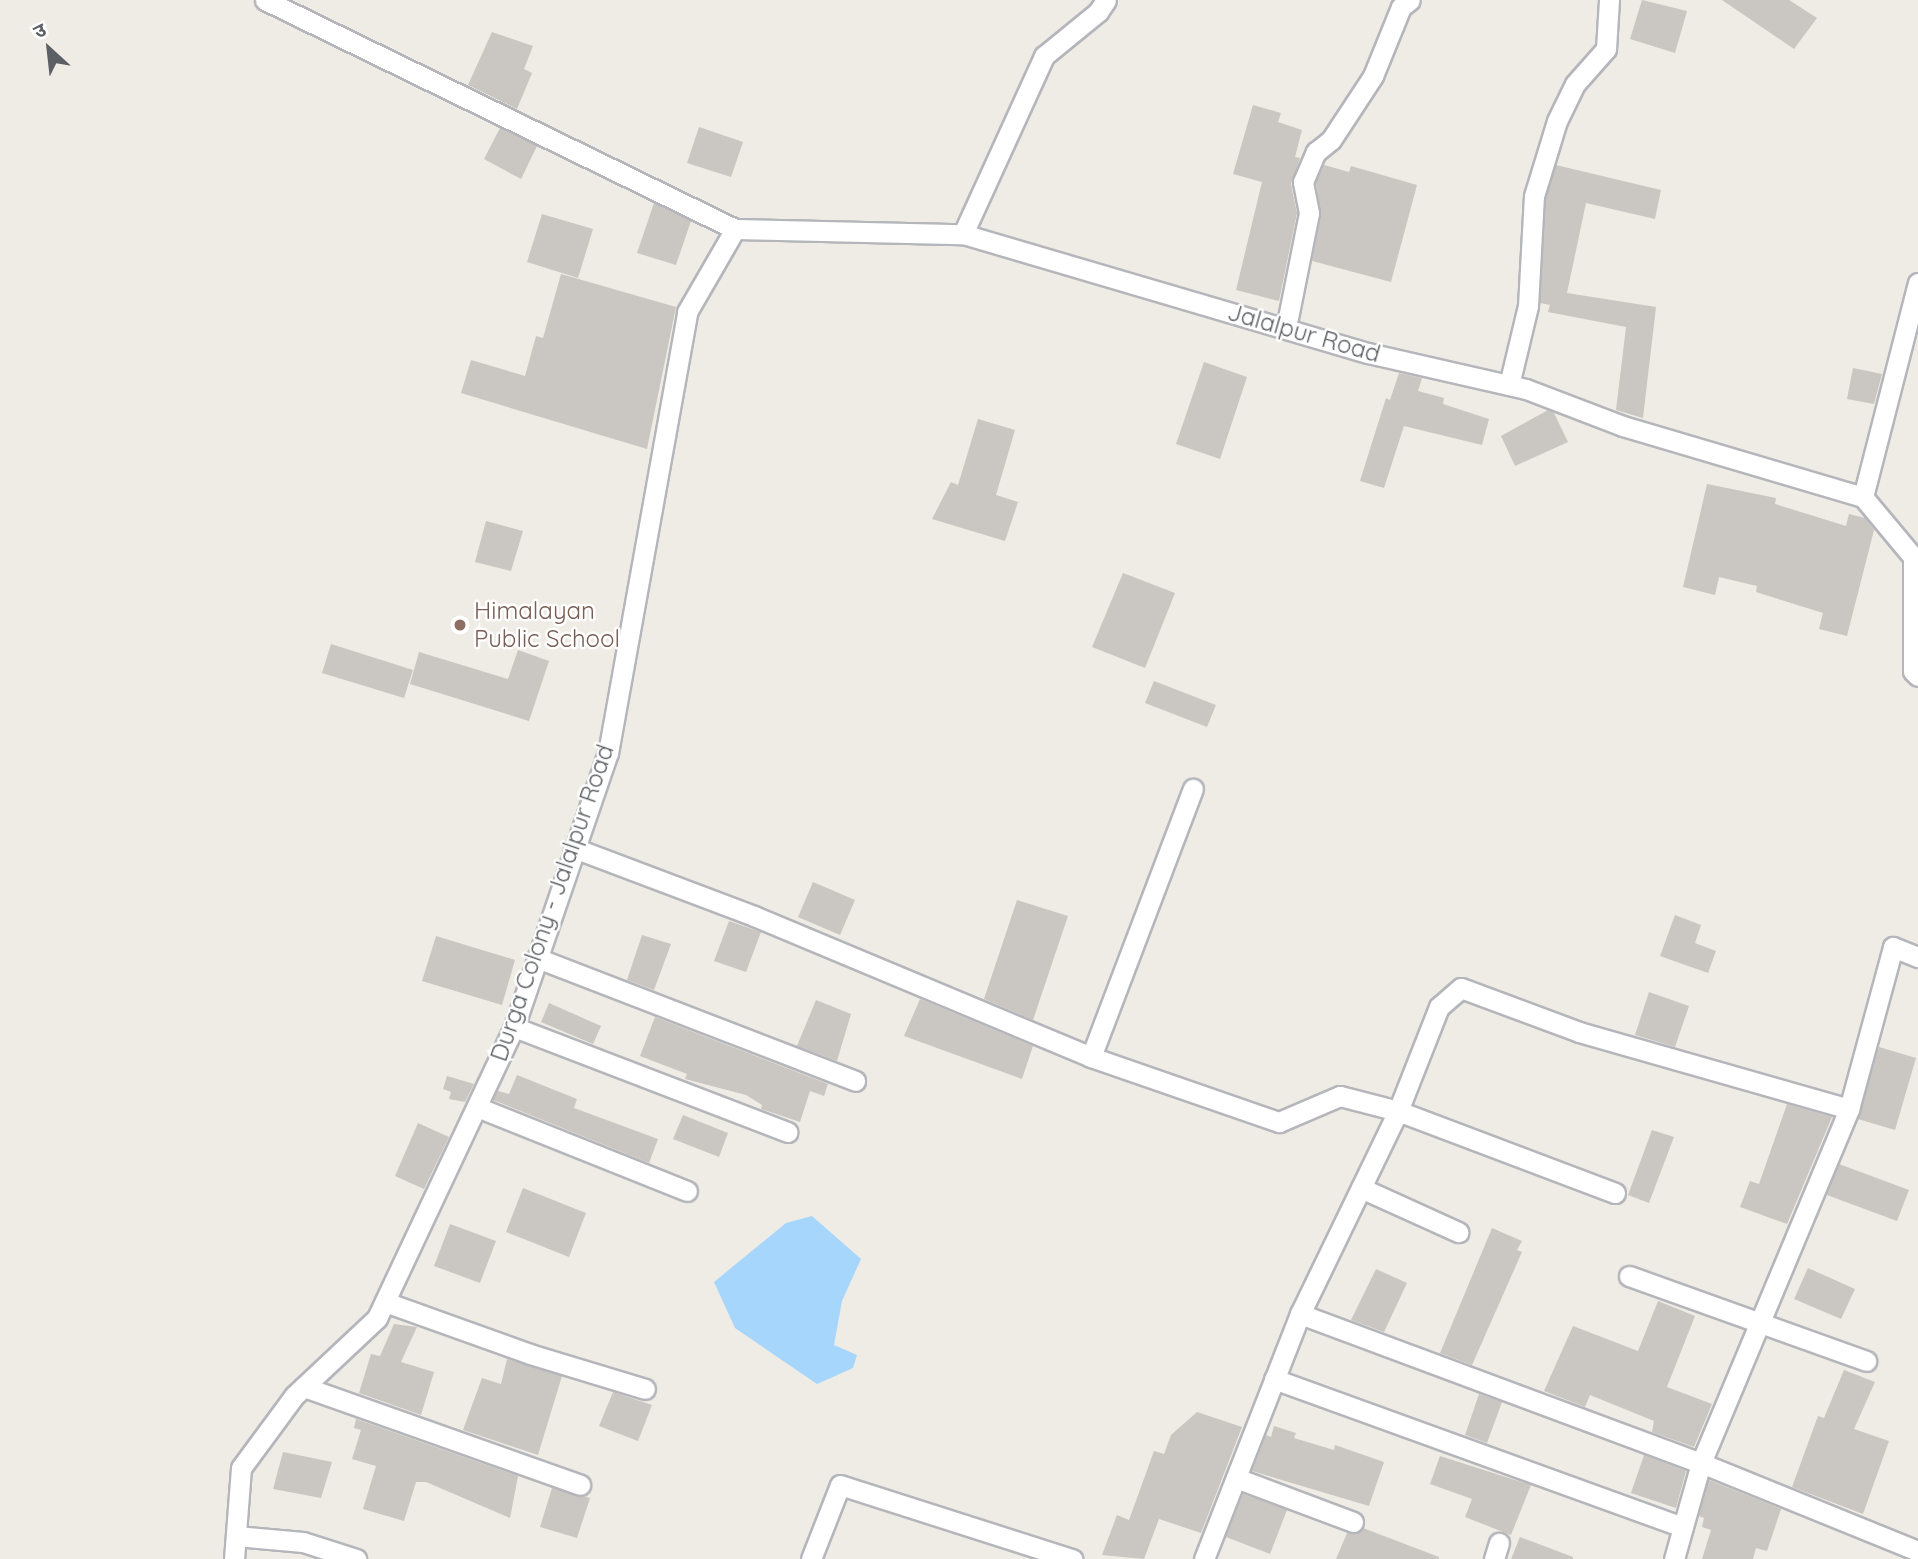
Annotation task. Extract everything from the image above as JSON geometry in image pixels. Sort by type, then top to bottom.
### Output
[{"type":"street","points":[[265,0],[735,229]]},
{"type":"street","points":[[963,234],[1044,56],[1098,12],[1106,0]]},
{"type":"street","points":[[1288,318],[1309,213],[1303,182],[1316,152],[1331,140],[1373,76],[1401,7],[1410,0]]},
{"type":"street","points":[[1509,385],[1528,306],[1534,196],[1557,121],[1575,84],[1606,49],[1609,0]]},
{"type":"street","name":"Jalalpur Road","points":[[735,229],[963,234],[1368,353],[1509,385],[1623,426],[1863,497]]},
{"type":"street","name":"Durga Colony - Jalalpur Road","points":[[234,1559],[241,1468],[304,1387],[377,1318],[514,1027],[608,753],[687,312],[735,229]]},
{"type":"street","points":[[1918,283],[1863,497],[1913,557],[1913,671],[1918,676]]},
{"type":"street","points":[[1091,1057],[1193,789]]},
{"type":"street","points":[[574,848],[754,916],[1091,1057],[1279,1122],[1340,1096],[1398,1111],[1615,1192]]},
{"type":"street","points":[[1674,1559],[1701,1463],[1849,1109],[1893,947],[1918,957]]},
{"type":"street","points":[[537,958],[855,1081]]},
{"type":"street","points":[[1204,1559],[1300,1314],[1398,1111],[1439,1007],[1461,988],[1578,1032],[1849,1109]]},
{"type":"street","points":[[514,1027],[788,1132]]},
{"type":"street","points":[[477,1107],[687,1191]]},
{"type":"street","points":[[1361,1188],[1458,1232]]},
{"type":"street","points":[[1629,1276],[1759,1325],[1866,1361]]},
{"type":"street","points":[[385,1302],[530,1354],[645,1389]]},
{"type":"street","points":[[1300,1314],[1701,1463],[1918,1551]]},
{"type":"street","points":[[1274,1379],[1683,1527]]},
{"type":"street","points":[[304,1387],[580,1485]]},
{"type":"street","points":[[1236,1478],[1353,1522]]},
{"type":"street","points":[[811,1559],[839,1485],[1072,1559]]},
{"type":"street","points":[[236,1536],[303,1542],[356,1559]]},
{"type":"water","points":[[812,1216],[861,1259],[842,1301],[834,1345],[857,1355],[853,1368],[817,1384],[735,1328],[714,1282],[786,1223]]},
{"type":"building","points":[[1642,0],[1687,11],[1675,53],[1630,39]]},
{"type":"building","points":[[1722,0],[1789,0],[1817,18],[1794,49]]},
{"type":"building","points":[[492,32],[533,46],[524,69],[532,73],[517,109],[468,85]]},
{"type":"building","points":[[1253,105],[1281,113],[1278,122],[1302,130],[1295,157],[1300,158],[1291,184],[1297,213],[1279,301],[1236,290],[1262,182],[1233,174]]},
{"type":"building","points":[[699,127],[743,142],[731,177],[687,163]]},
{"type":"building","points":[[500,128],[537,146],[521,179],[484,159]]},
{"type":"building","points":[[1324,165],[1349,172],[1351,166],[1417,185],[1391,282],[1312,261],[1321,215],[1316,183]]},
{"type":"building","points":[[1556,165],[1661,190],[1655,219],[1586,203],[1567,293],[1656,307],[1643,418],[1616,410],[1626,327],[1548,312],[1550,305],[1540,303],[1546,198]]},
{"type":"building","points":[[654,203],[691,221],[676,265],[637,253]]},
{"type":"building","points":[[542,214],[593,229],[578,278],[527,262]]},
{"type":"building","points":[[561,274],[676,307],[647,449],[461,393],[471,360],[525,376],[536,336],[543,338]]},
{"type":"building","points":[[1204,362],[1247,377],[1220,459],[1176,444]]},
{"type":"building","points":[[1853,368],[1882,374],[1874,404],[1847,399]]},
{"type":"building","points":[[1399,373],[1422,378],[1418,391],[1444,398],[1443,404],[1489,419],[1482,445],[1404,426],[1384,488],[1360,481],[1386,398],[1390,400]]},
{"type":"building","points":[[1548,410],[1554,413],[1568,442],[1515,466],[1501,436]]},
{"type":"building","points":[[978,419],[1015,430],[996,495],[1018,502],[1005,541],[932,519],[951,482],[958,485]]},
{"type":"building","points":[[1707,484],[1776,498],[1775,504],[1846,526],[1849,514],[1865,518],[1874,530],[1847,636],[1819,629],[1823,613],[1756,592],[1757,586],[1719,577],[1715,595],[1683,587]]},
{"type":"building","points":[[486,521],[523,531],[511,571],[475,562]]},
{"type":"building","points":[[1123,573],[1175,593],[1145,668],[1092,647]]},
{"type":"building","points":[[331,644],[413,670],[404,698],[322,673]]},
{"type":"building","name":"Himalayan Public School","points":[[518,650],[549,661],[529,721],[410,684],[419,652],[508,679]]},
{"type":"building","points":[[1154,681],[1216,705],[1207,727],[1145,703]]},
{"type":"building","points":[[813,882],[855,900],[840,935],[798,917]]},
{"type":"building","points":[[1017,900],[1068,916],[1033,1020],[984,999]]},
{"type":"building","points":[[1675,915],[1701,925],[1695,943],[1716,951],[1708,973],[1660,956]]},
{"type":"building","points":[[729,921],[761,932],[746,972],[714,961]]},
{"type":"building","points":[[642,935],[671,944],[654,990],[627,980]]},
{"type":"building","points":[[436,936],[515,960],[502,1005],[422,981]]},
{"type":"building","points":[[1649,992],[1689,1006],[1675,1047],[1635,1035]]},
{"type":"building","points":[[920,999],[1033,1046],[1022,1079],[904,1036]]},
{"type":"building","points":[[816,1000],[851,1014],[837,1061],[797,1046]]},
{"type":"building","points":[[549,1003],[601,1026],[593,1044],[541,1022]]},
{"type":"building","points":[[655,1017],[828,1084],[824,1096],[810,1091],[800,1122],[761,1109],[762,1105],[746,1095],[685,1079],[687,1074],[640,1056]]},
{"type":"building","points":[[1879,1047],[1916,1058],[1895,1130],[1858,1119]]},
{"type":"building","points":[[517,1075],[577,1099],[574,1108],[658,1139],[649,1163],[493,1100],[498,1091],[509,1094]]},
{"type":"building","points":[[447,1076],[474,1084],[465,1102],[449,1099],[451,1092],[443,1089]]},
{"type":"building","points":[[1787,1104],[1832,1117],[1787,1224],[1740,1207],[1750,1181],[1759,1184]]},
{"type":"building","points":[[683,1115],[728,1133],[719,1157],[673,1139]]},
{"type":"building","points":[[418,1123],[449,1137],[424,1189],[395,1176]]},
{"type":"building","points":[[1652,1130],[1674,1137],[1649,1203],[1628,1195]]},
{"type":"building","points":[[1839,1164],[1909,1190],[1897,1221],[1827,1195]]},
{"type":"building","points":[[523,1188],[586,1213],[569,1257],[506,1232]]},
{"type":"building","points":[[450,1224],[496,1241],[480,1283],[434,1266]]},
{"type":"building","points":[[1492,1228],[1522,1241],[1517,1250],[1522,1252],[1472,1365],[1440,1353]]},
{"type":"building","points":[[1808,1268],[1855,1289],[1841,1319],[1794,1299]]},
{"type":"building","points":[[1376,1269],[1407,1283],[1384,1332],[1351,1320]]},
{"type":"building","points":[[1658,1301],[1695,1316],[1667,1387],[1712,1404],[1694,1447],[1652,1432],[1654,1421],[1590,1395],[1585,1407],[1544,1391],[1573,1326],[1638,1351]]},
{"type":"building","points":[[394,1324],[417,1327],[401,1362],[434,1372],[421,1415],[359,1393],[371,1354],[380,1356]]},
{"type":"building","points":[[507,1359],[562,1376],[538,1455],[463,1430],[482,1378],[501,1384]]},
{"type":"building","points":[[1844,1370],[1875,1382],[1854,1429],[1889,1441],[1863,1514],[1792,1487],[1818,1416],[1824,1418]]},
{"type":"building","points":[[613,1392],[652,1405],[638,1441],[599,1426]]},
{"type":"building","points":[[1479,1394],[1502,1402],[1487,1443],[1465,1435]]},
{"type":"building","points":[[1197,1412],[1242,1427],[1201,1533],[1159,1519],[1144,1559],[1102,1555],[1117,1515],[1129,1520],[1154,1451],[1164,1454],[1171,1435]]},
{"type":"building","points":[[356,1419],[518,1476],[510,1518],[426,1482],[416,1482],[404,1521],[363,1509],[376,1466],[352,1459],[361,1430],[354,1428]]},
{"type":"building","points":[[1274,1426],[1296,1433],[1294,1438],[1334,1450],[1335,1445],[1384,1462],[1369,1506],[1252,1471],[1266,1435],[1271,1437]]},
{"type":"building","points":[[283,1452],[332,1462],[321,1498],[273,1489]]},
{"type":"building","points":[[1644,1455],[1686,1471],[1676,1508],[1631,1493]]},
{"type":"building","points":[[1440,1456],[1531,1485],[1511,1535],[1465,1517],[1472,1499],[1430,1484]]},
{"type":"building","points":[[1709,1480],[1781,1509],[1767,1551],[1756,1548],[1753,1559],[1702,1559],[1711,1530],[1702,1527],[1704,1518],[1699,1516]]},
{"type":"building","points":[[552,1488],[590,1498],[577,1538],[540,1527]]},
{"type":"building","points":[[1243,1494],[1287,1510],[1270,1554],[1226,1537]]},
{"type":"building","points":[[1363,1528],[1439,1559],[1336,1559],[1347,1533],[1356,1534]]},
{"type":"building","points":[[1520,1537],[1573,1557],[1573,1559],[1511,1559]]},
{"type":"place","name":"Himalayan Public School","points":[[460,625]]}]
